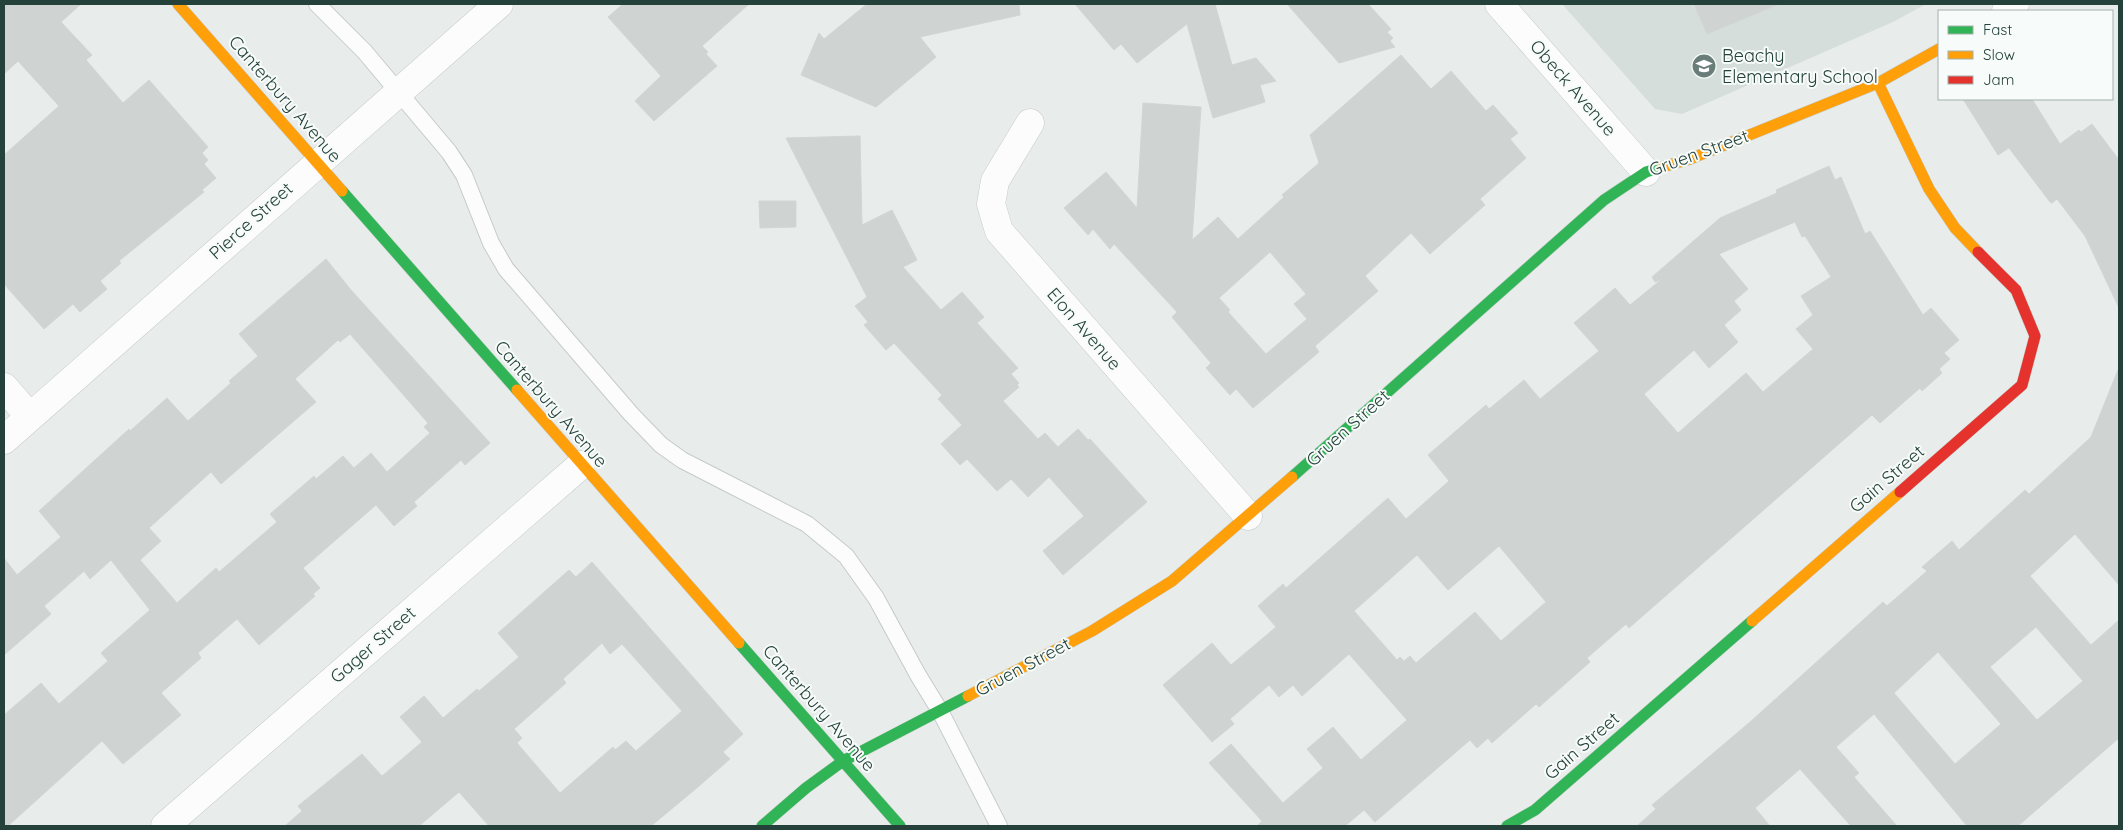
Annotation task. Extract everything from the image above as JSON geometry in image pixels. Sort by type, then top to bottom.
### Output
[{"type":"street","name":"Canterbury Avenue","points":[[178,4],[900,826]]},
{"type":"street","name":"Pierce Street","points":[[4,440],[317,162],[500,4]]},
{"type":"street","name":"Obeck Avenue","points":[[1499,4],[1646,172]]},
{"type":"street","name":"Gruen Street","points":[[762,826],[806,788],[843,762],[1100,626],[1172,581],[1248,516],[1604,200],[1646,172],[1690,159],[1878,83],[1938,51]]},
{"type":"street","name":"Gain Street","points":[[1507,826],[1535,810],[2022,385],[2035,336],[2016,290],[1955,228],[1929,189],[1878,83]]},
{"type":"street","name":"Elon Avenue","points":[[1030,122],[995,180],[991,204],[999,231],[1248,516]]},
{"type":"street","points":[[4,387],[30,417]]},
{"type":"street","name":"Gager Street","points":[[165,826],[581,465]]},
{"type":"lane","points":[[317,4],[364,51],[397,93],[449,152],[464,175],[491,243],[506,269],[631,414],[661,445],[682,460],[807,524],[846,556],[876,598],[940,711],[999,826]]},
{"type":"shaded area","name":"Beachy Elementary School","points":[[1562,4],[1926,4],[1893,22],[1682,114],[1655,109]]},
{"type":"building","points":[[4,4],[81,4],[61,22],[92,55],[86,60],[123,103],[149,80],[208,147],[202,153],[208,160],[204,164],[216,178],[202,190],[204,192],[119,261],[121,263],[100,281],[107,289],[80,312],[73,304],[44,329],[4,284],[4,155],[59,106],[18,61],[4,74]]},
{"type":"building","points":[[623,4],[749,4],[702,46],[708,52],[706,54],[717,66],[654,121],[635,101],[661,76],[608,17]]},
{"type":"building","points":[[867,4],[1019,4],[1020,15],[920,37],[936,57],[876,107],[801,75],[819,33],[824,39]]},
{"type":"building","points":[[1075,4],[1215,4],[1232,65],[1256,58],[1276,81],[1260,85],[1265,102],[1213,118],[1187,24],[1137,63],[1121,44],[1114,50]]},
{"type":"building","points":[[1287,4],[1368,4],[1391,29],[1387,32],[1393,38],[1390,41],[1395,47],[1339,63]]},
{"type":"building","points":[[1694,4],[1779,4],[1707,34]]},
{"type":"building","points":[[1401,55],[1431,89],[1451,71],[1486,111],[1493,105],[1518,133],[1510,139],[1526,158],[1480,199],[1485,205],[1430,254],[1411,233],[1365,276],[1378,291],[1315,346],[1319,352],[1253,408],[1236,389],[1230,395],[1206,368],[1211,363],[1172,317],[1177,312],[1114,244],[1110,249],[1093,229],[1088,235],[1064,208],[1106,172],[1137,208],[1143,103],[1201,107],[1192,240],[1218,217],[1238,239],[1284,197],[1282,195],[1319,163],[1310,135]],"holes":[[[1270,252],[1306,294],[1294,304],[1307,319],[1266,354],[1228,312],[1230,310],[1219,298]]]},
{"type":"building","points":[[1964,100],[2033,100],[2060,144],[2079,130],[2081,132],[2092,124],[2119,160],[2119,308],[2085,236],[2057,199],[2052,203],[2050,202],[2009,148],[1998,155]]},
{"type":"building","points":[[860,136],[862,225],[892,210],[917,260],[903,267],[941,310],[962,292],[984,317],[977,323],[1018,368],[1011,374],[1019,383],[1017,385],[1019,387],[1003,401],[1038,439],[1045,433],[1058,447],[1078,429],[1088,440],[1090,439],[1147,502],[1063,575],[1043,551],[1084,516],[1049,477],[1028,497],[1011,479],[997,491],[967,459],[960,465],[941,444],[962,425],[938,399],[942,395],[894,343],[886,350],[864,325],[868,322],[855,306],[867,297],[786,138]]},
{"type":"building","points":[[1829,166],[1835,180],[1841,177],[1865,234],[1870,231],[1923,315],[1931,308],[1959,340],[1944,353],[1950,359],[1939,369],[1942,373],[1922,391],[1920,388],[1880,423],[1872,415],[1629,628],[1626,624],[1587,658],[1590,662],[1539,707],[1536,704],[1492,743],[1488,738],[1477,748],[1470,740],[1375,822],[1364,810],[1345,826],[1257,826],[1262,821],[1209,763],[1231,744],[1283,803],[1323,768],[1307,749],[1333,727],[1361,760],[1407,720],[1349,654],[1302,696],[1293,685],[1279,697],[1269,685],[1230,719],[1234,724],[1212,742],[1163,685],[1212,643],[1231,665],[1276,627],[1258,606],[1283,584],[1286,588],[1388,498],[1406,519],[1449,481],[1428,455],[1486,405],[1489,409],[1524,380],[1540,399],[1599,351],[1574,323],[1615,288],[1630,305],[1662,279],[1655,282],[1652,277],[1720,218],[1777,193],[1776,190]],"holes":[[[1795,222],[1802,237],[1805,236],[1831,277],[1801,296],[1813,315],[1796,329],[1813,349],[1763,392],[1746,373],[1678,433],[1644,394],[1694,350],[1709,368],[1738,342],[1724,325],[1741,310],[1734,301],[1748,289],[1719,254]],[[1499,546],[1546,602],[1501,641],[1475,612],[1416,663],[1410,656],[1404,661],[1400,657],[1397,660],[1354,611],[1417,555],[1448,590]]]},
{"type":"building","points":[[759,201],[796,201],[796,227],[760,228]]},
{"type":"building","points":[[326,259],[351,290],[490,443],[465,465],[461,460],[414,502],[417,506],[394,526],[376,505],[303,568],[320,588],[313,594],[315,596],[259,645],[237,619],[198,653],[201,658],[161,693],[181,715],[123,764],[102,741],[8,826],[4,826],[4,715],[41,683],[59,704],[108,661],[101,653],[150,610],[111,560],[90,579],[84,571],[44,606],[51,614],[4,655],[4,558],[17,575],[61,537],[39,511],[129,429],[130,431],[167,398],[188,421],[231,383],[229,381],[258,356],[239,334]],"holes":[[[350,334],[428,423],[424,427],[430,433],[387,472],[371,453],[354,468],[343,456],[316,479],[314,476],[270,514],[277,522],[219,572],[216,568],[177,603],[140,560],[161,541],[149,528],[211,472],[221,484],[316,402],[295,379],[338,340],[340,342]]]},
{"type":"building","points":[[2118,370],[2119,585],[2075,534],[2030,576],[2091,645],[2119,620],[2119,738],[2018,826],[1967,826],[1874,714],[1836,747],[1859,773],[1854,777],[1897,826],[1851,826],[1800,769],[1755,808],[1770,826],[1637,826],[1656,809],[1652,805],[1750,722],[1883,602],[1887,606],[1927,571],[1922,567],[1952,541],[1959,550],[2025,490],[2029,494],[2091,437]],"holes":[[[2036,627],[2083,681],[2037,720],[1990,667]],[[1938,652],[2001,724],[1955,764],[1894,693]]]},
{"type":"building","points":[[592,562],[743,734],[723,752],[730,759],[698,787],[651,826],[489,826],[459,792],[419,826],[285,826],[302,811],[298,806],[362,754],[382,776],[422,742],[400,717],[424,696],[443,718],[477,689],[479,691],[519,657],[498,633],[569,570],[576,577]],"holes":[[[602,643],[610,654],[622,644],[682,711],[636,751],[626,741],[615,750],[613,747],[560,793],[517,743],[522,738],[514,729],[566,683],[563,679]]]},
{"type":"traffic: fast","points":[[1292,477],[1604,200],[1646,172],[1662,167]]},
{"type":"traffic: fast","points":[[342,191],[517,390]]},
{"type":"traffic: fast","points":[[1507,826],[1535,810],[1752,621]]},
{"type":"traffic: fast","points":[[739,643],[900,826]]},
{"type":"traffic: fast","points":[[762,826],[806,788],[843,761],[968,696]]},
{"type":"traffic: slow","points":[[178,4],[342,191]]},
{"type":"traffic: slow","points":[[1662,167],[1690,159],[1878,83],[1938,50]]},
{"type":"traffic: slow","points":[[1878,83],[1929,189],[1955,228],[1978,252]]},
{"type":"traffic: slow","points":[[517,390],[739,643]]},
{"type":"traffic: slow","points":[[968,696],[1092,631],[1172,581],[1292,477]]},
{"type":"traffic: slow","points":[[1752,621],[1900,492]]},
{"type":"traffic: jam","points":[[1900,492],[2022,385],[2035,336],[2016,290],[1978,252]]},
{"type":"place","name":"Beachy Elementary School","points":[[1704,66]]}]
